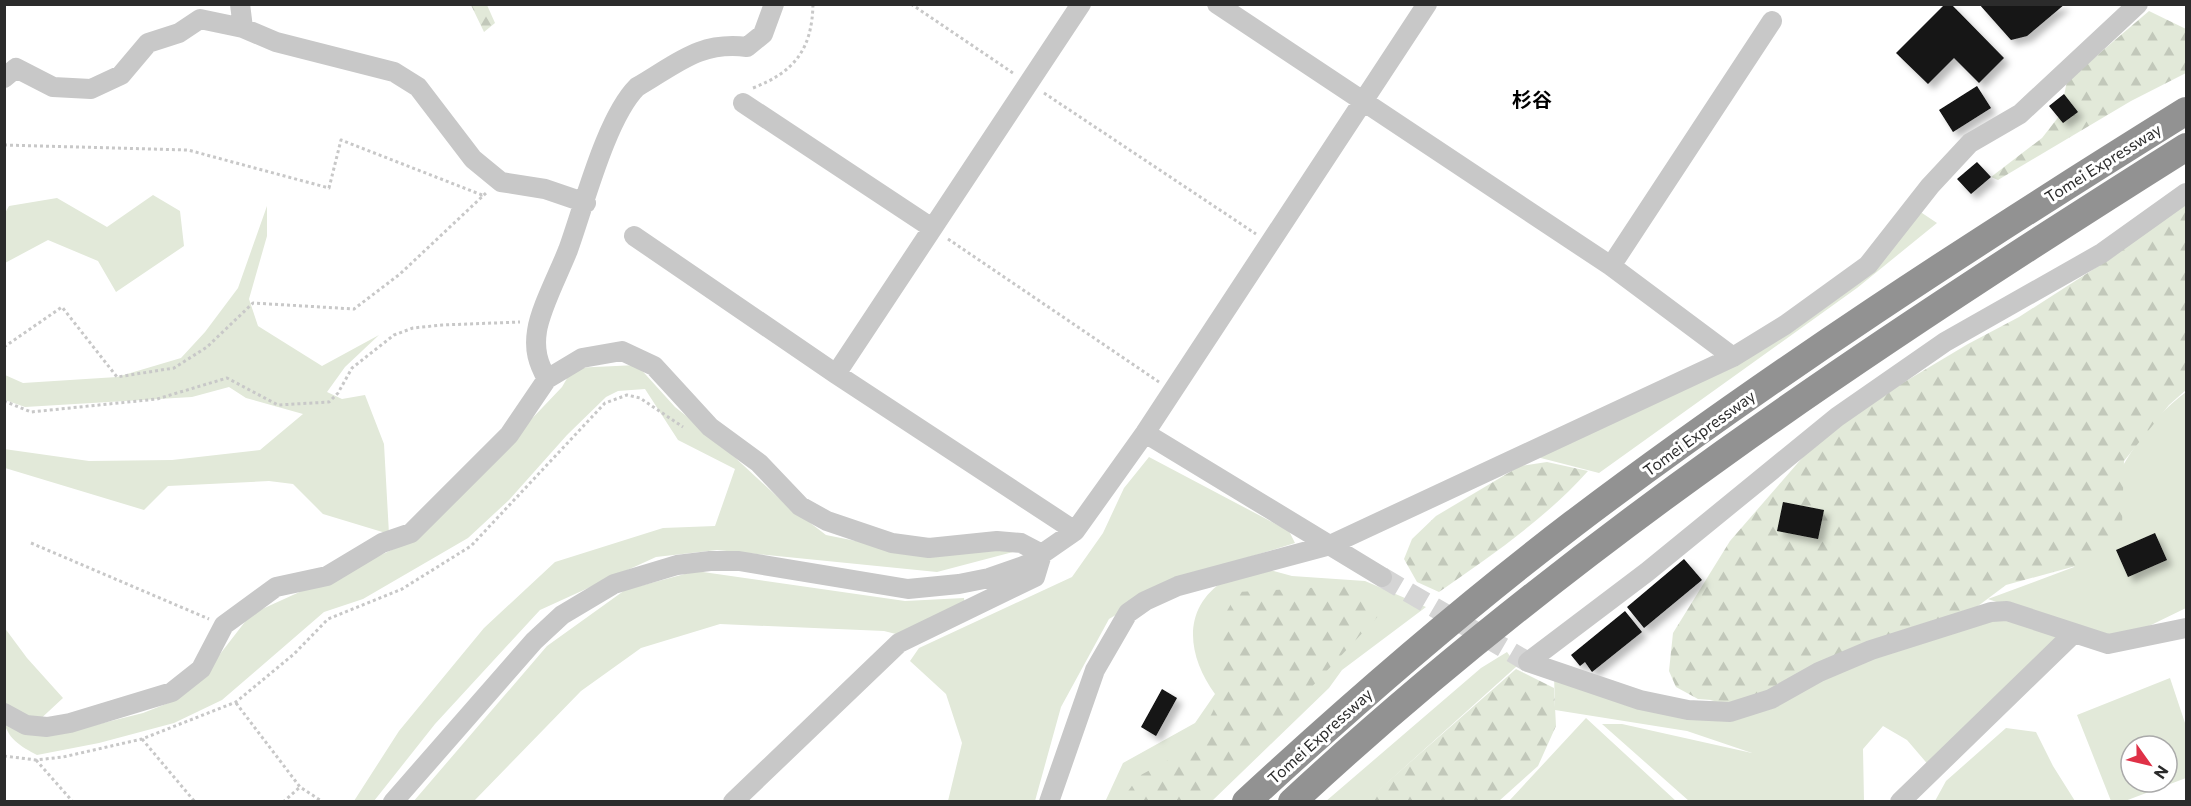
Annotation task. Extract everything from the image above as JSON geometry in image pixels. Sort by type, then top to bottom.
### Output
[{"type":"highway","name":"Tomei Expressway","points":[[1246,801],[1441,630],[1601,504],[1735,405],[1894,297],[2187,111]]},
{"type":"highway","name":"Tomei Expressway","points":[[1292,801],[1461,654],[1620,528],[1754,430],[1911,323],[2187,147]]},
{"type":"street","points":[[240,4],[243,28]]},
{"type":"street","points":[[547,379],[536,354],[537,330],[586,203],[607,137],[629,94],[637,87],[705,48],[724,45],[747,47],[764,34],[774,4]]},
{"type":"street","points":[[836,374],[1081,4]]},
{"type":"street","points":[[1217,4],[1611,266],[1733,357]]},
{"type":"street","points":[[393,801],[534,641],[562,615],[614,584],[677,564],[739,561],[908,589],[989,579],[1026,565],[1074,531],[1145,434],[1427,4]]},
{"type":"street","points":[[1049,801],[1095,670],[1128,613],[1145,600],[1178,586],[1330,545],[1733,357],[1785,325],[1868,265],[1930,186],[1970,143],[2020,114],[2138,4]]},
{"type":"street","points":[[4,78],[16,69],[53,87],[91,89],[122,75],[148,43],[179,33],[200,19],[243,28],[276,42],[394,72],[418,87],[494,187],[545,189],[586,203]]},
{"type":"street","points":[[1611,266],[1772,21]]},
{"type":"street","points":[[742,104],[932,228]]},
{"type":"street","points":[[2187,193],[2102,253],[1945,342],[1837,417],[1647,572],[1528,662],[1640,700],[1688,710],[1730,712],[1772,699],[1819,672],[1872,650],[1991,612],[2007,611],[2108,644],[2187,628]]},
{"type":"street","points":[[634,236],[836,374],[1074,531]]},
{"type":"street","points":[[4,713],[26,725],[47,727],[70,723],[172,692],[201,669],[224,625],[276,587],[327,576],[382,543],[411,533],[509,435],[547,379],[582,358],[622,351],[654,366],[710,427],[759,463],[800,506],[827,521],[892,543],[929,548],[1005,542],[1021,543],[1042,555]]},
{"type":"street","points":[[1145,434],[1382,577]]},
{"type":"street","points":[[733,801],[898,643],[1035,577],[1042,555]]},
{"type":"street","points":[[1900,801],[2073,634]]},
{"type":"path","points":[[742,104],[738,96],[740,93],[776,77],[799,58],[808,39],[813,4]]},
{"type":"path","points":[[910,4],[1020,77]]},
{"type":"path","points":[[1040,91],[1270,243]]},
{"type":"path","points":[[4,146],[188,150],[330,188],[341,140],[482,195],[494,187]]},
{"type":"path","points":[[4,347],[62,307],[117,377],[174,368],[207,346],[253,303],[354,309],[400,274],[494,187]]},
{"type":"path","points":[[932,228],[1172,392]]},
{"type":"path","points":[[4,401],[31,412],[146,400],[227,378],[278,405],[329,402],[338,393],[352,368],[394,335],[413,328],[442,325],[540,321]]},
{"type":"path","points":[[4,756],[36,760],[63,758],[142,739],[236,702],[294,654],[328,619],[402,589],[471,546],[604,403],[627,395],[640,398],[688,430]]},
{"type":"path","points":[[31,543],[224,625]]},
{"type":"path","points":[[236,702],[300,787],[323,801]]},
{"type":"path","points":[[142,739],[195,801]]},
{"type":"path","points":[[36,760],[73,801]]},
{"type":"path","points":[[283,801],[300,787]]},
{"type":"green space","points":[[471,5],[487,5],[495,23],[484,32]]},
{"type":"green space","points":[[2149,11],[2186,29],[2186,73],[2131,101],[1998,180],[1991,177],[2042,138],[2060,115],[2067,81]]},
{"type":"green space","points":[[153,195],[180,211],[184,246],[116,292],[98,261],[48,240],[5,263],[5,213],[9,206],[57,198],[107,227]]},
{"type":"green space","points":[[2186,198],[2186,390],[2169,405],[2124,461],[2122,526],[2083,564],[2006,585],[1966,615],[1738,702],[1698,699],[1676,687],[1669,671],[1673,633],[1730,541],[1829,427],[1968,344],[2019,317],[2114,256]]},
{"type":"green space","points":[[267,206],[267,236],[249,299],[258,326],[322,366],[379,335],[345,367],[327,392],[342,399],[365,395],[384,444],[389,534],[323,514],[293,484],[269,481],[168,486],[144,510],[5,468],[4,449],[89,461],[172,460],[260,450],[303,414],[246,398],[229,387],[192,397],[25,407],[5,400],[5,375],[23,383],[117,377],[181,358],[205,332],[238,288]]},
{"type":"green space","points":[[1919,211],[1937,223],[1857,288],[1599,473],[1533,456],[1725,371]]},
{"type":"green space","points":[[637,365],[675,407],[714,438],[783,502],[826,535],[921,554],[994,549],[1013,552],[937,572],[717,550],[656,557],[540,610],[435,724],[374,801],[354,801],[399,731],[484,628],[555,562],[663,528],[715,526],[735,469],[678,440],[645,389],[618,391],[606,397],[567,435],[509,500],[468,538],[363,599],[324,612],[222,700],[174,723],[99,743],[37,755],[20,745],[7,731],[4,718],[67,732],[143,713],[171,702],[200,680],[251,614],[418,538],[562,387],[573,368]]},
{"type":"green space","points":[[2186,392],[2186,608],[2114,643],[1988,599],[2074,567],[2107,495],[2133,449],[2166,409]]},
{"type":"green space","points":[[1149,457],[1289,531],[1295,543],[1175,580],[1109,619],[1061,707],[1035,801],[948,801],[962,743],[946,694],[910,661],[919,648],[1072,577],[1103,533],[1124,488]]},
{"type":"green space","points":[[1547,462],[1588,471],[1536,521],[1439,592],[1417,582],[1404,559],[1412,539],[1436,516],[1520,466]]},
{"type":"green space","points":[[1270,570],[1292,576],[1365,581],[1426,607],[1342,670],[1329,688],[1212,801],[1105,802],[1123,763],[1195,723],[1215,694],[1199,665],[1194,649],[1195,619],[1201,605],[1225,580],[1247,573]]},
{"type":"green space","points":[[696,571],[905,601],[964,598],[966,612],[908,637],[884,631],[720,624],[641,648],[581,691],[474,801],[413,802],[547,646],[625,590]]},
{"type":"green space","points":[[1359,585],[1383,611],[1275,726],[1195,801],[1121,801],[1139,776],[1196,745],[1225,687],[1214,633],[1238,592]]},
{"type":"green space","points":[[1995,611],[2073,634],[1931,768],[1907,740],[1883,726],[1863,749],[1864,801],[1689,801],[1602,724],[1622,724],[1752,753],[1687,731],[1555,710],[1554,674],[1693,705],[1842,670]]},
{"type":"green space","points":[[4,627],[27,658],[63,698],[35,724],[5,707]]},
{"type":"green space","points":[[1507,652],[1517,666],[1367,801],[1325,802],[1481,668]]},
{"type":"green space","points":[[1516,669],[1554,688],[1556,726],[1538,766],[1499,801],[1366,801]]},
{"type":"green space","points":[[2170,678],[2186,726],[2186,778],[2179,781],[2179,734],[2119,734],[2119,794],[2144,794],[2125,801],[2111,801],[2077,715]]},
{"type":"green space","points":[[1586,718],[1676,801],[1509,801]]},
{"type":"green space","points":[[2006,728],[2036,732],[2053,766],[2075,801],[1935,801],[1946,781]]},
{"type":"building","points":[[1945,4],[1951,4],[2004,58],[1979,83],[1954,58],[1928,84],[1896,53]]},
{"type":"building","points":[[1979,4],[2065,4],[2027,36],[2011,40]]},
{"type":"building","points":[[1977,86],[1991,108],[1953,132],[1939,110]]},
{"type":"building","points":[[2064,94],[2078,112],[2063,123],[2049,106]]},
{"type":"building","points":[[1977,162],[1991,177],[1971,194],[1957,179]]},
{"type":"building","points":[[1783,502],[1824,510],[1818,539],[1777,531]]},
{"type":"building","points":[[2155,533],[2167,560],[2128,577],[2116,550]]},
{"type":"building","points":[[1684,559],[1702,580],[1644,628],[1627,607]]},
{"type":"building","points":[[1625,611],[1642,632],[1592,672],[1585,662],[1580,666],[1571,655]]},
{"type":"building","points":[[1162,689],[1177,698],[1156,736],[1141,727]]},
{"type":"tunnel","points":[[1382,577],[1528,662]]},
{"type":"district","name":"杉谷","points":[[1532,100]]}]
